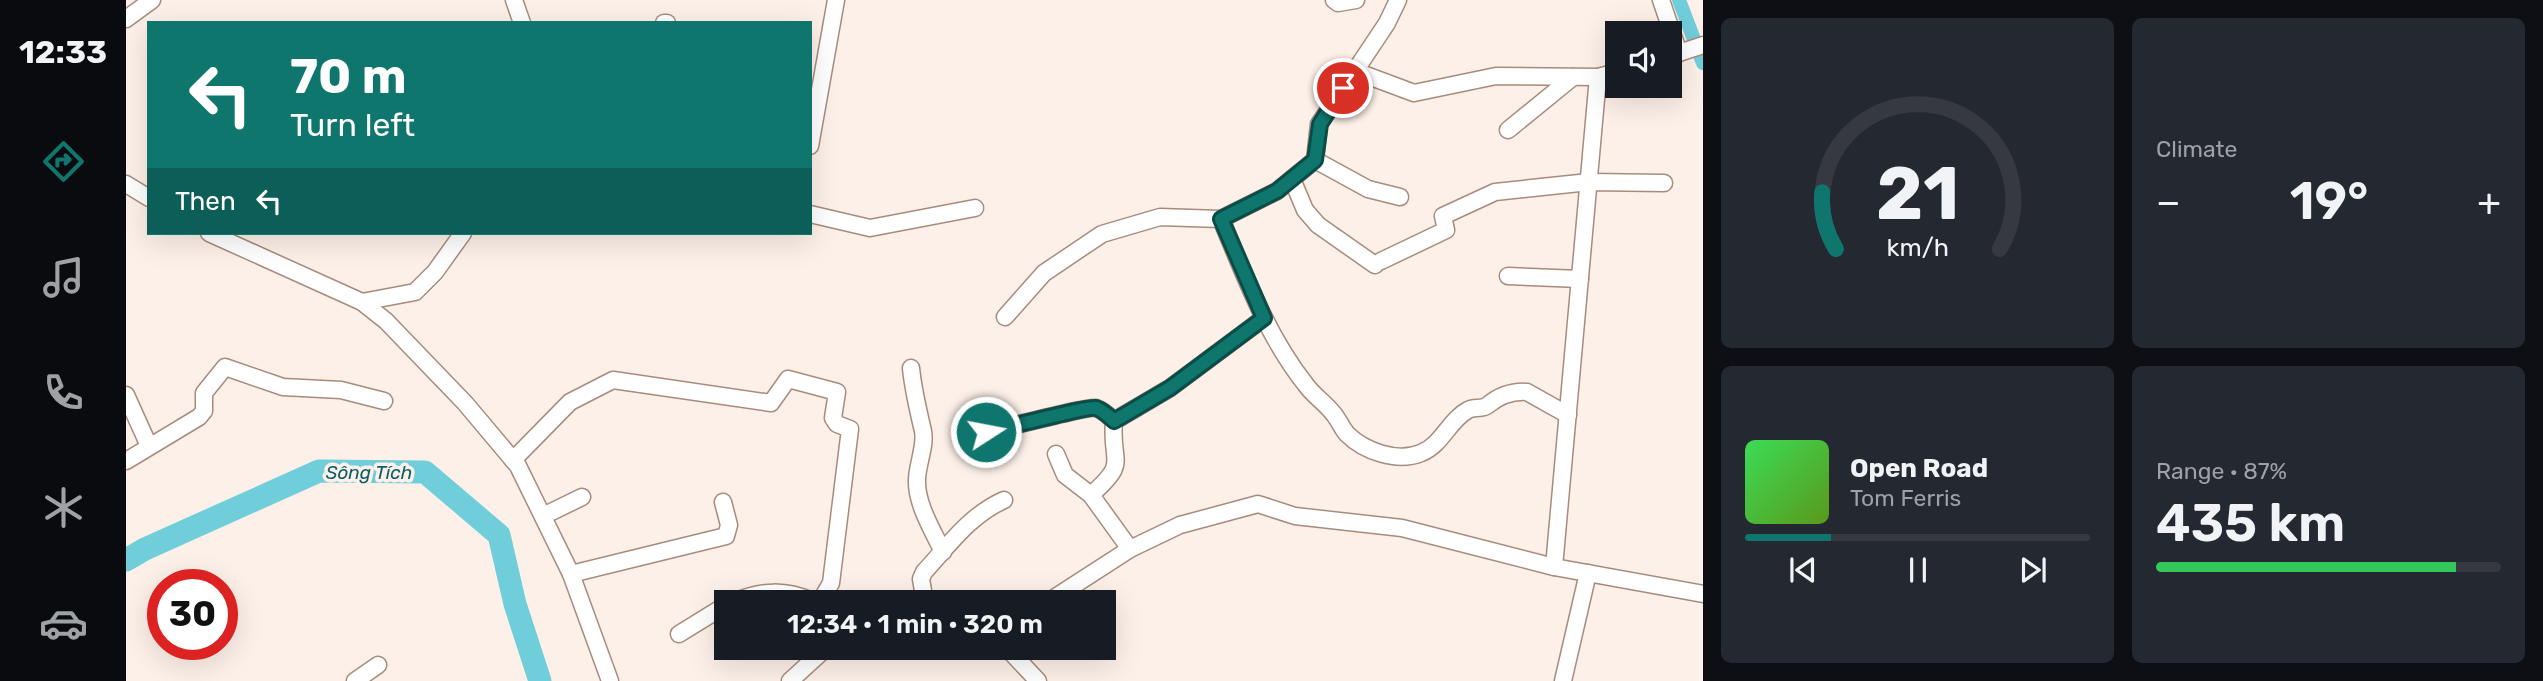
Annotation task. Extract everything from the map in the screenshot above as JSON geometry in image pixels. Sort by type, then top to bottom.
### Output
[{"type":"street","points":[[126,19],[152,0]]},
{"type":"street","points":[[514,0],[521,21]]},
{"type":"street","points":[[812,135],[836,0]]},
{"type":"street","points":[[1335,0],[1356,0]]},
{"type":"street","points":[[1005,317],[1044,273],[1102,234],[1160,217],[1221,219],[1277,191],[1292,179],[1315,160],[1320,124],[1387,23],[1398,0]]},
{"type":"street","points":[[1661,0],[1688,50]]},
{"type":"street","points":[[1355,71],[1414,93],[1496,76],[1605,75]]},
{"type":"street","points":[[1508,130],[1573,77]]},
{"type":"street","points":[[1554,567],[1598,77]]},
{"type":"street","points":[[1315,160],[1368,189],[1399,197]]},
{"type":"street","points":[[1292,179],[1305,209],[1318,225],[1378,263],[1446,230],[1443,216],[1495,192],[1589,182],[1664,183]]},
{"type":"street","points":[[126,184],[147,197]]},
{"type":"street","points":[[812,214],[870,228],[975,208]]},
{"type":"street","points":[[1221,219],[1264,318],[1301,379],[1332,411],[1349,436],[1391,456],[1421,453],[1436,443],[1465,412],[1484,407],[1498,397],[1527,392],[1568,415]]},
{"type":"street","points":[[213,235],[362,302],[386,321],[465,402],[513,460],[571,574],[610,681]]},
{"type":"street","points":[[362,302],[415,292],[435,272],[462,235]]},
{"type":"street","points":[[1508,276],[1580,279]]},
{"type":"street","points":[[1114,421],[1170,388],[1264,318]]},
{"type":"street","points":[[126,461],[200,417],[204,411],[204,393],[225,367],[283,387],[341,390],[384,401]]},
{"type":"street","points":[[911,368],[912,383],[917,390],[918,421],[923,432],[916,482],[920,501],[943,552]]},
{"type":"street","points":[[513,460],[570,402],[613,380],[771,404],[788,379],[837,392],[833,418],[837,424],[850,429],[831,583],[827,590]]},
{"type":"street","points":[[126,395],[149,446]]},
{"type":"street","points":[[986,432],[1050,419],[1085,408],[1098,409],[1114,421]]},
{"type":"street","points":[[1091,495],[1111,477],[1118,464],[1113,435],[1114,421]]},
{"type":"street","points":[[1056,454],[1065,475],[1091,495],[1130,549]]},
{"type":"street","points":[[542,516],[582,497]]},
{"type":"street","points":[[923,590],[921,579],[943,552],[986,508],[1004,500]]},
{"type":"street","points":[[571,574],[726,536],[729,525],[723,502]]},
{"type":"street","points":[[1067,590],[1130,549],[1180,524],[1258,504],[1295,516],[1402,527],[1554,567],[1703,594]]},
{"type":"street","points":[[1563,681],[1588,573]]},
{"type":"street","points":[[679,634],[714,612]]},
{"type":"street","points":[[790,681],[813,660]]},
{"type":"street","points":[[1018,660],[1038,681]]},
{"type":"street","points":[[355,681],[378,665]]},
{"type":"waterway","points":[[1679,0],[1703,63]]},
{"type":"waterway","name":"Sông Tích","points":[[126,560],[319,471],[425,472],[499,535],[515,604],[540,681]]},
{"type":"route","points":[[986,432],[1050,419],[1085,408],[1098,409],[1114,421],[1170,388],[1264,318],[1221,219],[1277,191],[1315,160],[1320,124],[1343,88]]}]
